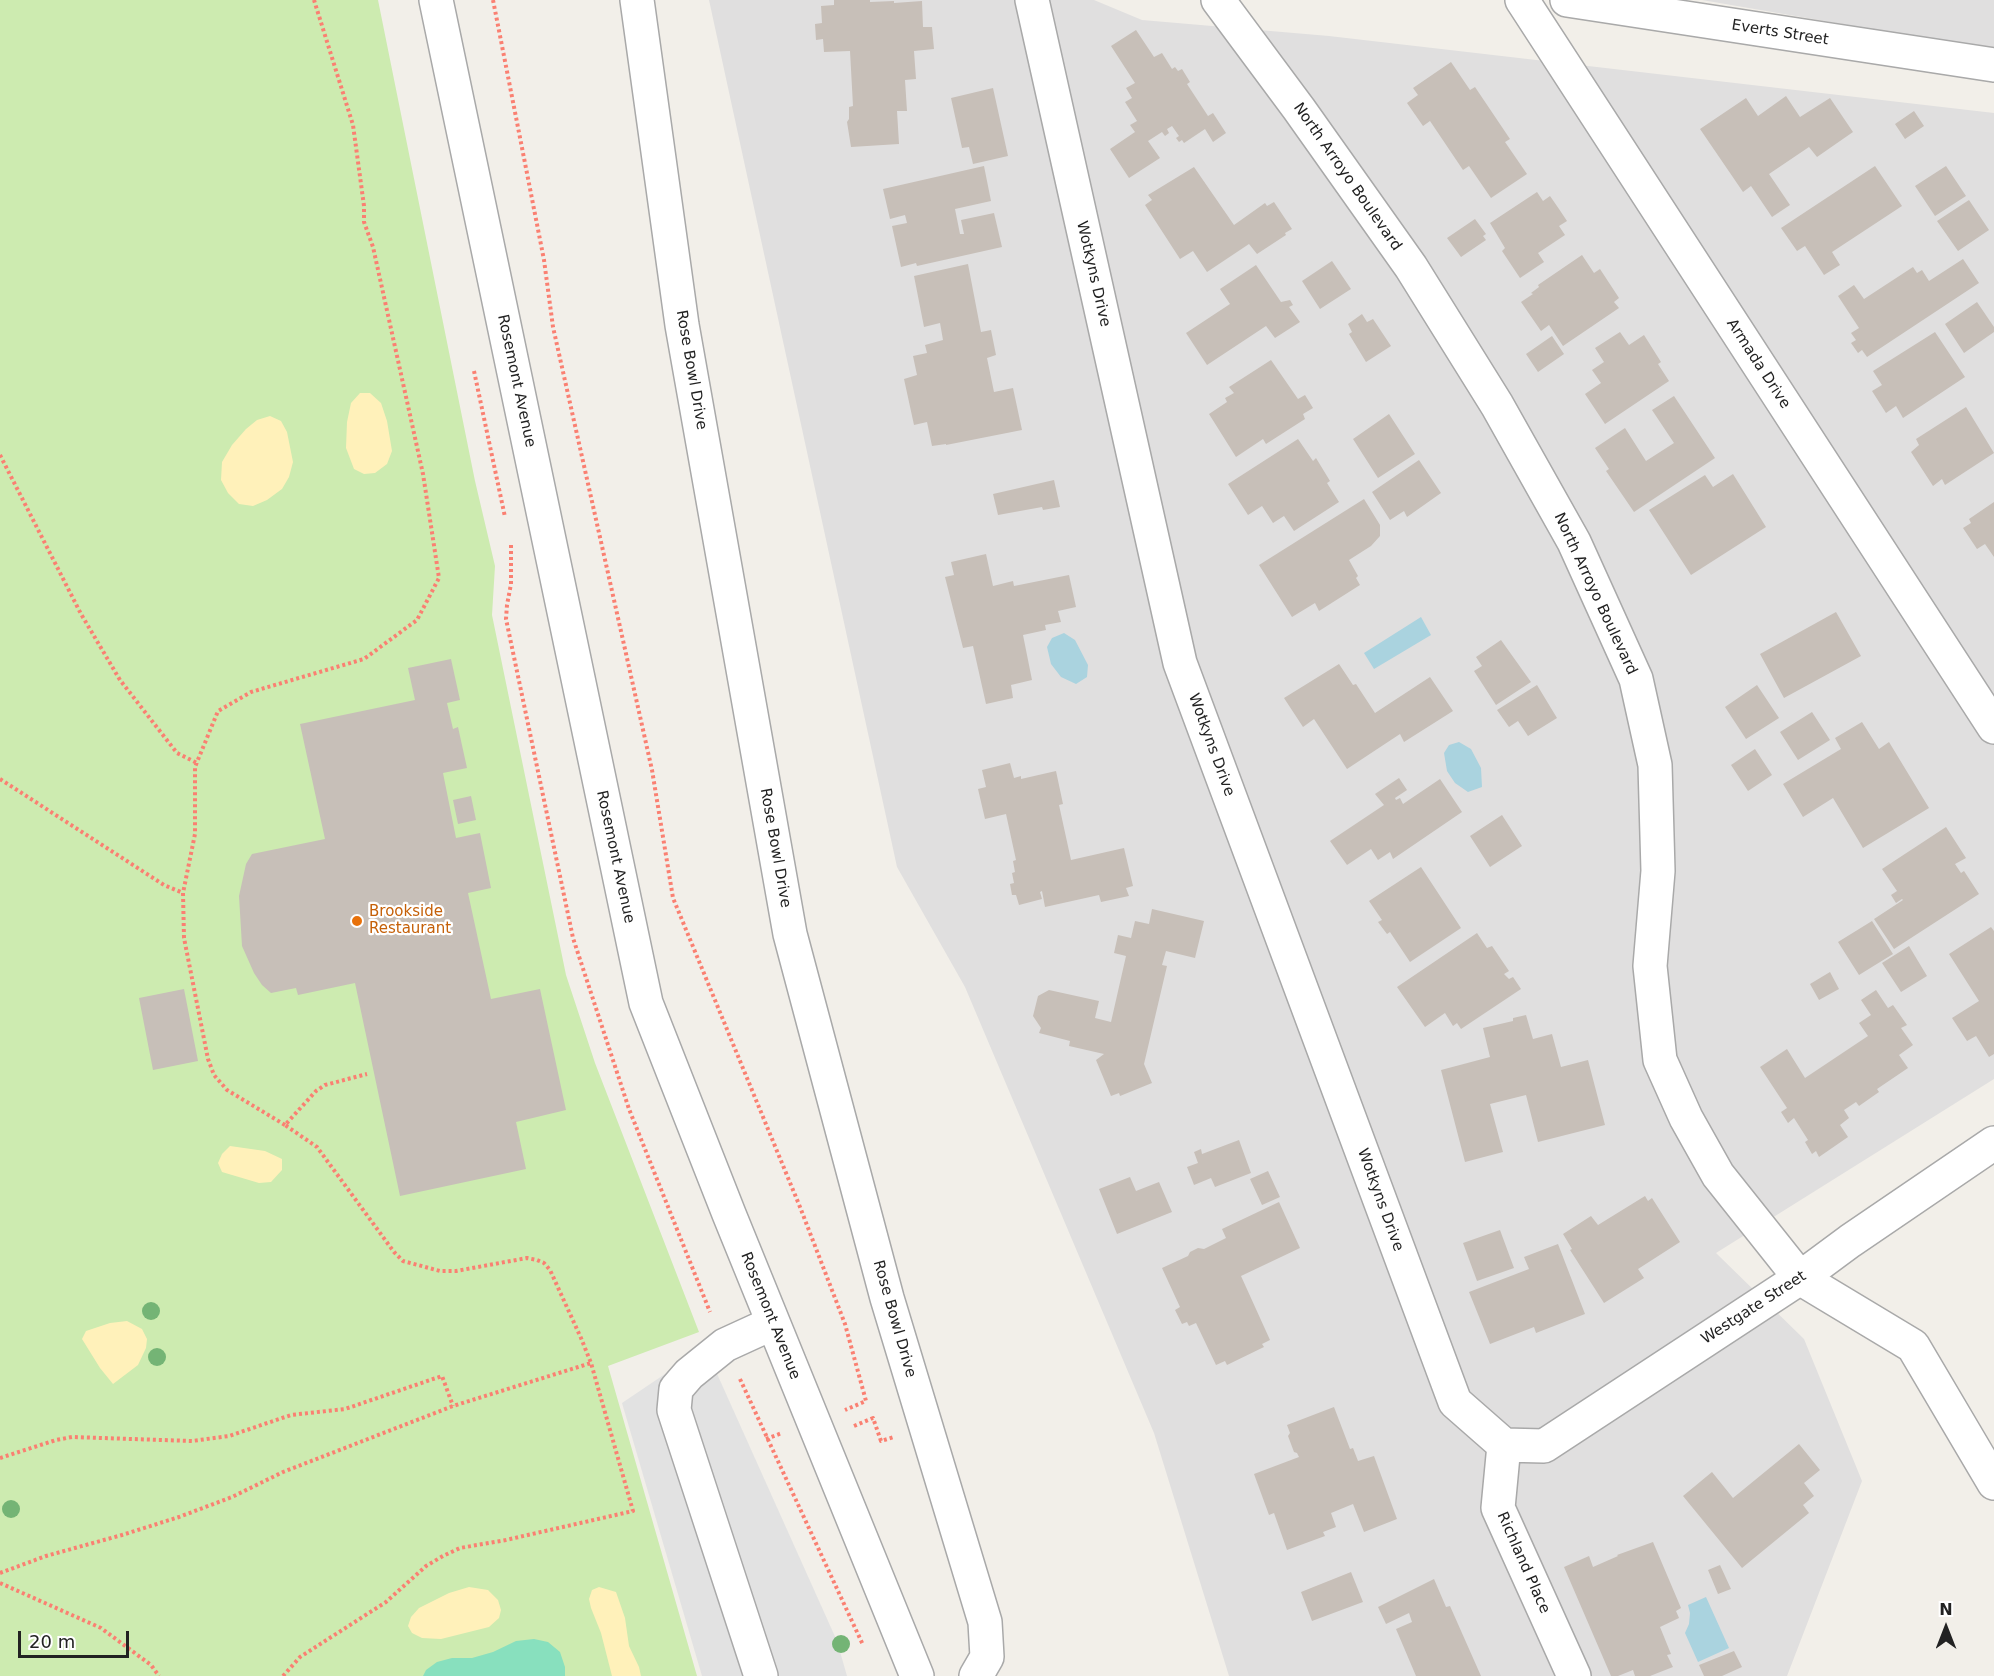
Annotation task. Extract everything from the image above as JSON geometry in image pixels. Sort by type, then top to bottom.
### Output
[{"type":"street","name":"Rosemont Avenue","points":[[436,0],[646,1003],[917,1676]]},
{"type":"street","name":"Rose Bowl Drive","points":[[638,0],[682,325],[790,934],[887,1299],[985,1622],[987,1657],[976,1676]]},
{"type":"street","name":"Wotkyns Drive","points":[[1032,0],[1180,663],[1455,1402],[1504,1445]]},
{"type":"street","name":"North Arroyo Boulevard","points":[[1218,0],[1411,267],[1497,405],[1574,542],[1636,679],[1655,765],[1658,871],[1650,966],[1660,1060],[1686,1118],[1718,1175],[1800,1278],[1913,1346],[1994,1482]]},
{"type":"street","name":"Armada Drive","points":[[1522,0],[1994,727]]},
{"type":"street","name":"Everts Street","points":[[1567,0],[1994,65]]},
{"type":"street","name":"Westgate Street","points":[[1504,1445],[1544,1446],[1800,1278],[1850,1241],[1994,1143]]},
{"type":"street","points":[[760,1676],[674,1410],[676,1389],[689,1374],[725,1345],[773,1323]]},
{"type":"street","name":"Richland Place","points":[[1504,1445],[1498,1508],[1574,1676]]},
{"type":"path","points":[[283,1676],[300,1657],[386,1602],[426,1566],[443,1556],[460,1548],[633,1511],[591,1363],[549,1270],[541,1261],[532,1258],[456,1271],[440,1271],[403,1261],[317,1147],[227,1090],[214,1075],[208,1059],[184,938],[183,893],[195,834],[195,767],[218,711],[251,692],[364,659],[417,620],[440,578],[423,474],[373,247],[364,222],[364,206],[353,125],[314,0]]},
{"type":"path","points":[[493,0],[544,260],[553,327],[652,770],[673,898],[800,1207],[845,1324],[866,1401],[766,1439]]},
{"type":"path","points":[[0,455],[81,614],[120,680],[177,753],[197,763]]},
{"type":"path","points":[[0,779],[164,885],[183,893]]},
{"type":"path","points":[[285,1125],[316,1091],[325,1085],[368,1074]]},
{"type":"path","points":[[0,1573],[46,1556],[179,1518],[232,1497],[283,1472],[453,1406],[591,1363]]},
{"type":"path","points":[[0,1458],[72,1437],[192,1441],[229,1436],[291,1415],[345,1409],[442,1376],[453,1406]]},
{"type":"path","points":[[848,1430],[873,1418],[881,1441],[897,1436]]},
{"type":"path","points":[[0,1583],[101,1628],[151,1665],[159,1676]]},
{"type":"shaded area","points":[[709,0],[1094,0],[1142,20],[1329,36],[1994,113],[1994,1079],[1716,1253],[1804,1339],[1862,1481],[1787,1676],[1229,1676],[1154,1433],[965,987],[897,867]]},
{"type":"shaded area","points":[[1702,0],[1994,0],[1994,50]]},
{"type":"shaded area","points":[[705,1347],[837,1641],[847,1676],[702,1676],[622,1403]]},
{"type":"green space","points":[[0,0],[378,0],[475,481],[495,566],[492,615],[566,975],[595,1063],[699,1332],[608,1366],[697,1676],[0,1676]]},
{"type":"green space","points":[[534,1639],[548,1642],[560,1652],[565,1667],[565,1676],[423,1676],[426,1670],[437,1662],[452,1658],[472,1658],[493,1652],[516,1641]]},
{"type":"sand","points":[[360,393],[370,393],[381,403],[387,421],[392,451],[387,464],[375,473],[364,474],[354,469],[346,448],[347,422],[351,403]]},
{"type":"sand","points":[[270,416],[281,421],[287,432],[293,462],[289,477],[282,489],[267,500],[253,506],[239,504],[228,493],[221,480],[222,462],[232,445],[246,429],[257,420]]},
{"type":"sand","points":[[230,1146],[265,1151],[282,1159],[282,1170],[271,1182],[259,1183],[222,1172],[218,1163],[222,1154]]},
{"type":"sand","points":[[127,1321],[142,1329],[147,1339],[146,1348],[138,1365],[113,1384],[82,1339],[86,1331],[110,1323]]},
{"type":"sand","points":[[469,1587],[488,1590],[498,1600],[501,1610],[499,1618],[489,1627],[441,1639],[422,1638],[412,1633],[408,1626],[411,1617],[419,1608],[449,1593]]},
{"type":"sand","points":[[599,1587],[616,1592],[625,1618],[629,1646],[641,1676],[612,1676],[589,1599],[592,1590]]},
{"type":"water","points":[[1421,617],[1431,635],[1374,669],[1364,653]]},
{"type":"water","points":[[1064,633],[1075,640],[1088,665],[1087,677],[1076,684],[1061,677],[1051,664],[1047,647],[1052,638]]},
{"type":"water","points":[[1459,742],[1471,749],[1481,768],[1482,787],[1468,792],[1455,783],[1447,771],[1444,753],[1449,745]]},
{"type":"water","points":[[1706,1597],[1729,1648],[1698,1662],[1685,1633],[1689,1624],[1688,1605]]},
{"type":"building","points":[[834,0],[894,1],[894,3],[922,1],[923,27],[932,27],[934,49],[914,51],[916,79],[905,80],[907,111],[897,111],[899,144],[851,147],[847,122],[849,107],[853,106],[850,51],[824,52],[823,39],[816,40],[815,24],[822,23],[821,6],[834,5]]},
{"type":"building","points":[[1136,30],[1154,57],[1162,53],[1172,69],[1175,67],[1178,71],[1182,69],[1190,82],[1187,84],[1208,116],[1213,113],[1226,133],[1213,142],[1205,129],[1184,143],[1182,140],[1179,142],[1176,138],[1179,136],[1172,126],[1167,129],[1169,133],[1165,136],[1162,132],[1148,141],[1160,158],[1129,178],[1110,149],[1135,132],[1130,125],[1137,121],[1125,102],[1132,98],[1126,88],[1135,83],[1111,46]]},
{"type":"building","points":[[1451,62],[1470,90],[1475,87],[1510,139],[1505,142],[1527,174],[1491,198],[1469,166],[1463,170],[1430,121],[1423,126],[1407,103],[1418,95],[1413,88]]},
{"type":"building","points":[[993,88],[1008,156],[973,164],[969,147],[962,148],[951,98]]},
{"type":"building","points":[[1786,96],[1800,117],[1830,98],[1853,132],[1817,157],[1809,147],[1769,174],[1790,205],[1772,217],[1751,186],[1743,192],[1700,129],[1746,98],[1758,116]]},
{"type":"building","points":[[1914,111],[1924,126],[1905,139],[1895,124]]},
{"type":"building","points":[[984,166],[991,201],[955,209],[960,234],[964,234],[961,220],[994,213],[1002,247],[917,266],[916,263],[901,267],[892,226],[907,223],[905,215],[890,219],[883,189]]},
{"type":"building","points":[[1875,166],[1902,206],[1832,252],[1840,265],[1824,275],[1805,246],[1797,251],[1781,228]]},
{"type":"building","points":[[1946,166],[1966,196],[1935,216],[1915,186]]},
{"type":"building","points":[[1194,167],[1234,225],[1265,203],[1267,206],[1274,202],[1292,229],[1257,254],[1249,244],[1207,272],[1193,251],[1180,259],[1145,205],[1152,200],[1148,195]]},
{"type":"building","points":[[1537,192],[1543,201],[1550,196],[1567,221],[1559,226],[1565,235],[1538,253],[1544,262],[1520,278],[1502,251],[1505,248],[1490,223]]},
{"type":"building","points":[[1969,200],[1989,230],[1958,251],[1937,221]]},
{"type":"building","points":[[1475,219],[1486,234],[1483,236],[1486,240],[1461,257],[1447,238]]},
{"type":"building","points":[[1582,255],[1594,273],[1600,269],[1619,298],[1614,302],[1619,308],[1563,346],[1549,325],[1541,331],[1521,302],[1533,294],[1531,293],[1539,287],[1538,285]]},
{"type":"building","points":[[1963,259],[1979,283],[1867,357],[1862,350],[1858,353],[1851,343],[1856,340],[1851,333],[1859,328],[1838,296],[1854,285],[1864,299],[1913,267],[1917,273],[1922,270],[1929,281]]},
{"type":"building","points":[[1332,261],[1351,289],[1320,309],[1302,281]]},
{"type":"building","points":[[968,264],[981,332],[991,330],[996,355],[987,358],[994,392],[1013,388],[1022,430],[932,446],[927,422],[914,425],[904,379],[917,375],[913,356],[927,353],[925,345],[943,340],[940,323],[924,327],[914,276]]},
{"type":"building","points":[[1256,265],[1281,302],[1290,300],[1293,305],[1289,307],[1300,322],[1275,338],[1266,326],[1207,365],[1186,333],[1230,304],[1220,289]]},
{"type":"building","points":[[1977,302],[1994,327],[1994,332],[1964,353],[1945,324]]},
{"type":"building","points":[[1362,314],[1367,322],[1373,319],[1391,346],[1366,362],[1349,334],[1352,332],[1348,324]]},
{"type":"building","points":[[1620,332],[1629,345],[1644,335],[1661,362],[1658,364],[1669,381],[1605,424],[1585,394],[1601,383],[1592,370],[1604,362],[1595,348]]},
{"type":"building","points":[[1935,332],[1965,377],[1903,418],[1896,406],[1886,413],[1872,391],[1882,385],[1873,371]]},
{"type":"building","points":[[1552,336],[1564,354],[1538,372],[1526,354]]},
{"type":"building","points":[[1271,360],[1298,399],[1305,395],[1313,408],[1303,414],[1305,419],[1266,444],[1263,439],[1236,457],[1209,414],[1227,402],[1225,398],[1234,393],[1229,387]]},
{"type":"building","points":[[1674,396],[1715,458],[1634,512],[1606,471],[1609,469],[1595,448],[1625,428],[1646,461],[1674,443],[1652,410]]},
{"type":"building","points":[[1966,407],[1994,453],[1945,485],[1942,479],[1933,486],[1911,452],[1919,445],[1916,439]]},
{"type":"building","points":[[1389,414],[1415,454],[1378,478],[1353,439]]},
{"type":"building","points":[[1298,439],[1313,461],[1316,458],[1330,481],[1327,483],[1339,502],[1294,531],[1284,516],[1273,523],[1262,506],[1248,515],[1228,484]]},
{"type":"building","points":[[1419,460],[1441,493],[1407,517],[1404,511],[1390,520],[1372,492]]},
{"type":"building","points":[[1733,474],[1766,527],[1691,575],[1649,510],[1705,475],[1713,487]]},
{"type":"building","points":[[1054,480],[1060,507],[1043,510],[1042,507],[998,515],[993,494]]},
{"type":"building","points":[[1364,499],[1380,525],[1380,536],[1371,546],[1349,560],[1360,585],[1319,611],[1315,603],[1292,617],[1259,565]]},
{"type":"building","points":[[1994,502],[1994,557],[1985,544],[1977,549],[1963,528],[1971,523],[1969,519]]},
{"type":"building","points":[[986,554],[993,586],[1013,581],[1014,586],[1069,575],[1076,607],[1058,611],[1061,622],[1045,625],[1046,630],[1023,635],[1032,680],[1011,685],[1013,698],[986,704],[973,646],[963,648],[945,577],[954,575],[951,562]]},
{"type":"building","points":[[1836,612],[1861,656],[1784,698],[1760,654]]},
{"type":"building","points":[[1501,640],[1531,682],[1496,705],[1474,671],[1482,666],[1476,657]]},
{"type":"building","name":"Brookside Restaurant","points":[[451,659],[460,700],[447,703],[453,729],[458,727],[467,768],[443,773],[456,838],[480,833],[491,888],[468,893],[491,999],[540,989],[566,1110],[516,1122],[526,1169],[400,1196],[355,983],[298,995],[296,988],[271,993],[254,973],[242,946],[239,896],[246,864],[252,854],[325,839],[300,724],[415,700],[408,668]]},
{"type":"building","points":[[1339,664],[1353,685],[1356,684],[1375,713],[1430,677],[1453,711],[1404,742],[1400,734],[1347,769],[1314,719],[1303,727],[1284,698]]},
{"type":"building","points":[[1537,685],[1557,718],[1528,736],[1518,721],[1509,727],[1497,710]]},
{"type":"building","points":[[1757,685],[1779,718],[1746,739],[1725,707]]},
{"type":"building","points":[[1812,712],[1830,740],[1798,760],[1780,732]]},
{"type":"building","points":[[1862,722],[1879,749],[1889,742],[1929,808],[1863,848],[1833,798],[1803,817],[1783,784],[1841,749],[1835,738]]},
{"type":"building","points":[[1755,749],[1772,775],[1748,791],[1731,765]]},
{"type":"building","points":[[1010,763],[1014,778],[1021,776],[1021,779],[1056,771],[1063,804],[1059,805],[1071,860],[1124,848],[1133,886],[1126,888],[1129,896],[1101,902],[1099,895],[1045,907],[1042,891],[1040,892],[1042,899],[1019,905],[1016,895],[1012,895],[1010,884],[1014,883],[1013,861],[1016,860],[1006,814],[985,819],[978,789],[986,787],[982,770]]},
{"type":"building","points":[[1399,778],[1407,790],[1395,798],[1396,800],[1400,798],[1403,804],[1440,779],[1462,812],[1393,859],[1390,852],[1378,860],[1371,849],[1347,865],[1330,841],[1384,805],[1375,794]]},
{"type":"building","points":[[471,796],[476,820],[458,824],[453,800]]},
{"type":"building","points":[[1502,815],[1522,846],[1490,867],[1470,836]]},
{"type":"building","points":[[1946,827],[1966,858],[1955,864],[1961,873],[1964,871],[1979,894],[1894,949],[1874,919],[1903,900],[1896,903],[1891,895],[1897,891],[1882,869]]},
{"type":"building","points":[[1421,867],[1461,928],[1410,962],[1390,932],[1387,934],[1378,922],[1382,920],[1369,901]]},
{"type":"building","points":[[1152,909],[1204,921],[1195,958],[1166,951],[1162,965],[1167,966],[1144,1064],[1152,1083],[1120,1096],[1119,1093],[1111,1096],[1096,1060],[1104,1054],[1069,1046],[1070,1041],[1039,1033],[1041,1028],[1033,1016],[1038,996],[1049,990],[1099,1001],[1095,1018],[1111,1022],[1126,956],[1114,953],[1118,935],[1131,938],[1135,921],[1149,924]]},
{"type":"building","points":[[1872,921],[1893,954],[1859,975],[1838,942]]},
{"type":"building","points":[[1991,927],[1994,931],[1994,1054],[1989,1057],[1976,1036],[1967,1041],[1952,1018],[1979,1001],[1949,954]]},
{"type":"building","points":[[1477,933],[1487,948],[1492,946],[1509,971],[1504,974],[1509,979],[1513,977],[1521,989],[1461,1029],[1457,1023],[1453,1026],[1445,1013],[1425,1027],[1397,987]]},
{"type":"building","points":[[1909,946],[1927,976],[1901,992],[1882,963]]},
{"type":"building","points":[[1830,972],[1839,989],[1819,1000],[1810,984]]},
{"type":"building","points":[[184,989],[198,1061],[153,1070],[139,998]]},
{"type":"building","points":[[1876,990],[1888,1008],[1893,1005],[1907,1025],[1901,1028],[1913,1045],[1899,1055],[1908,1068],[1877,1089],[1879,1092],[1859,1106],[1856,1102],[1844,1110],[1849,1118],[1840,1125],[1848,1137],[1819,1157],[1816,1151],[1812,1154],[1805,1142],[1808,1140],[1794,1118],[1788,1123],[1781,1112],[1787,1108],[1760,1067],[1787,1049],[1805,1078],[1868,1036],[1859,1023],[1871,1015],[1861,1000]]},
{"type":"building","points":[[1526,1015],[1533,1039],[1552,1034],[1561,1067],[1588,1060],[1605,1125],[1538,1142],[1526,1095],[1490,1104],[1503,1152],[1465,1162],[1441,1070],[1490,1057],[1483,1028],[1513,1021],[1513,1018]]},
{"type":"building","points":[[1239,1140],[1251,1173],[1215,1187],[1211,1178],[1194,1185],[1187,1167],[1198,1163],[1194,1152],[1201,1149],[1202,1154]]},
{"type":"building","points":[[1268,1171],[1280,1197],[1262,1205],[1250,1179]]},
{"type":"building","points":[[1130,1177],[1136,1191],[1159,1182],[1172,1212],[1117,1234],[1099,1189]]},
{"type":"building","points":[[1645,1196],[1648,1201],[1652,1198],[1680,1242],[1638,1269],[1644,1278],[1604,1303],[1570,1250],[1572,1249],[1563,1234],[1591,1216],[1598,1225]]},
{"type":"building","points":[[1279,1202],[1300,1248],[1241,1276],[1270,1340],[1262,1344],[1264,1347],[1227,1365],[1225,1361],[1216,1365],[1196,1323],[1189,1326],[1187,1322],[1182,1324],[1175,1310],[1180,1307],[1162,1268],[1188,1256],[1190,1252],[1198,1248],[1204,1249],[1226,1238],[1222,1229]]},
{"type":"building","points":[[1500,1230],[1514,1268],[1477,1281],[1463,1243]]},
{"type":"building","points":[[1558,1244],[1585,1314],[1536,1333],[1534,1327],[1490,1344],[1469,1292],[1529,1269],[1524,1257]]},
{"type":"building","points":[[1334,1407],[1350,1449],[1353,1448],[1358,1461],[1374,1456],[1397,1519],[1364,1532],[1353,1504],[1331,1513],[1336,1527],[1323,1532],[1325,1536],[1287,1550],[1274,1513],[1269,1515],[1254,1474],[1299,1457],[1294,1452],[1288,1436],[1290,1433],[1287,1425]]},
{"type":"building","points":[[1799,1444],[1820,1470],[1804,1483],[1814,1496],[1803,1505],[1809,1513],[1742,1568],[1683,1496],[1712,1472],[1733,1498]]},
{"type":"building","points":[[1653,1542],[1681,1608],[1676,1611],[1679,1618],[1660,1627],[1671,1654],[1667,1655],[1673,1667],[1650,1676],[1635,1676],[1633,1670],[1618,1676],[1611,1676],[1564,1567],[1589,1556],[1593,1567],[1617,1555]]},
{"type":"building","points":[[1720,1565],[1731,1589],[1718,1594],[1708,1570]]},
{"type":"building","points":[[1351,1572],[1363,1602],[1312,1621],[1301,1592]]},
{"type":"building","points":[[1434,1579],[1446,1607],[1450,1606],[1481,1676],[1416,1676],[1396,1629],[1412,1622],[1409,1613],[1386,1624],[1378,1607]]},
{"type":"building","points":[[1734,1651],[1742,1667],[1722,1676],[1704,1676],[1699,1665]]},
{"type":"place","name":"Brookside Restaurant","points":[[357,921]]}]
